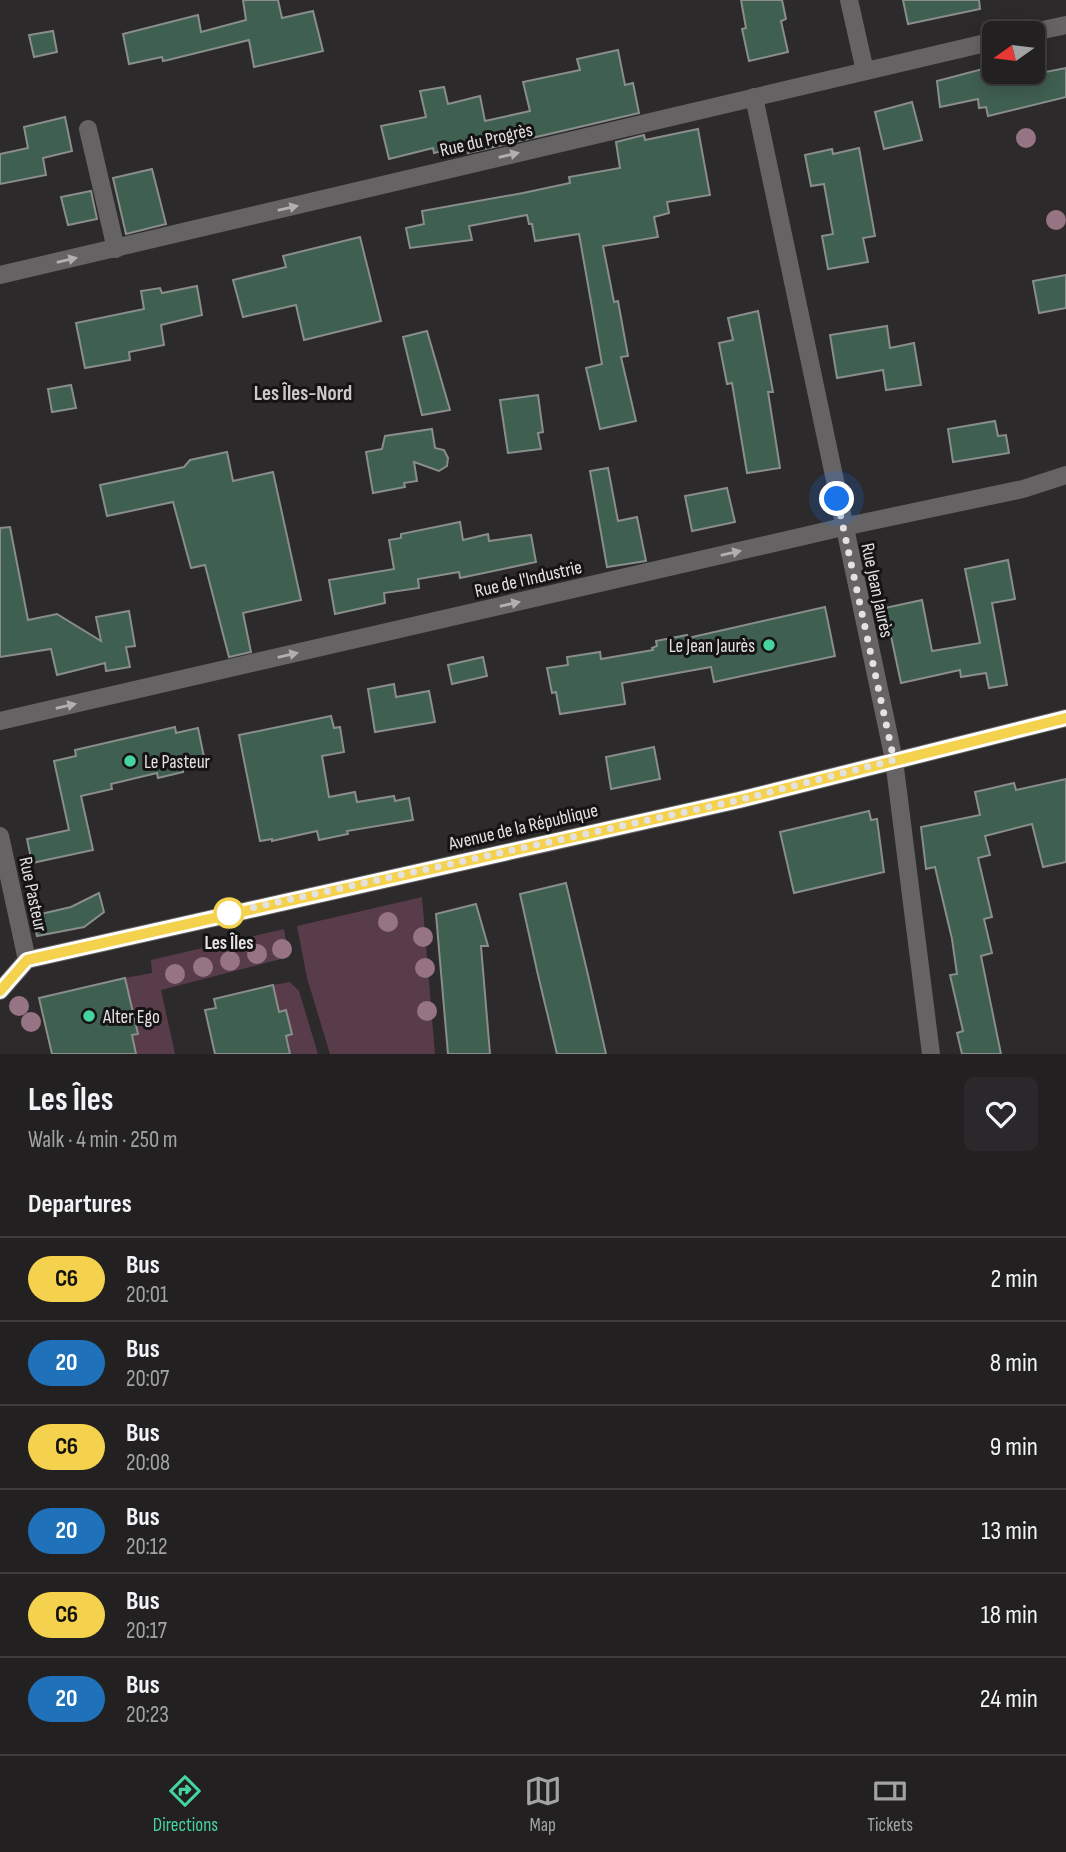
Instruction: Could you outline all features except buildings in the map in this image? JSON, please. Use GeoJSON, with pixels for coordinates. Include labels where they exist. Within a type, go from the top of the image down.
{"type":"FeatureCollection","features":[{"type":"Feature","properties":{"kind":"street"},"geometry":{"type":"LineString","coordinates":[[849,0],[865,71]]}},
{"type":"Feature","properties":{"kind":"street"},"geometry":{"type":"LineString","coordinates":[[1045,30],[1066,25]]}},
{"type":"Feature","properties":{"kind":"street","name":"Rue du Progrès"},"geometry":{"type":"LineString","coordinates":[[0,275],[982,44]]}},
{"type":"Feature","properties":{"kind":"street","name":"Rue Jean Jaurès"},"geometry":{"type":"LineString","coordinates":[[754,97],[894,760],[932,1054]]}},
{"type":"Feature","properties":{"kind":"street"},"geometry":{"type":"LineString","coordinates":[[88,130],[116,249]]}},
{"type":"Feature","properties":{"kind":"street","name":"Rue de l'Industrie"},"geometry":{"type":"LineString","coordinates":[[0,722],[844,527],[1023,489],[1066,475]]}},
{"type":"Feature","properties":{"kind":"street","name":"Avenue de la République"},"geometry":{"type":"LineString","coordinates":[[27,960],[739,800],[1066,718]]}},
{"type":"Feature","properties":{"kind":"street","name":"Rue Pasteur"},"geometry":{"type":"LineString","coordinates":[[0,836],[27,960]]}},
{"type":"Feature","properties":{"kind":"street"},"geometry":{"type":"LineString","coordinates":[[0,991],[27,960]]}},
{"type":"Feature","properties":{"kind":"shaded area"},"geometry":{"type":"Polygon","coordinates":[[[422,897],[435,1054],[330,1054],[307,978],[297,926],[422,897]]]}},
{"type":"Feature","properties":{"kind":"shaded area"},"geometry":{"type":"Polygon","coordinates":[[[284,929],[289,957],[161,990],[175,1054],[136,1054],[132,1035],[138,1033],[125,978],[152,973],[151,960],[284,929]]]}},
{"type":"Feature","properties":{"kind":"shaded area"},"geometry":{"type":"Polygon","coordinates":[[[290,982],[299,991],[318,1054],[290,1054],[286,1036],[292,1034],[286,1011],[279,1012],[273,985],[290,982]]]}},
{"type":"Feature","properties":{"kind":"bus line","name":"C6"},"geometry":{"type":"LineString","coordinates":[[0,991],[27,960],[739,800],[1066,718]]}},
{"type":"Feature","properties":{"kind":"place","name":"Le Jean Jaurès"},"geometry":{"type":"Point","coordinates":[769,645]}},
{"type":"Feature","properties":{"kind":"place","name":"Le Pasteur"},"geometry":{"type":"Point","coordinates":[130,761]}},
{"type":"Feature","properties":{"kind":"place","name":"Les Îles"},"geometry":{"type":"Point","coordinates":[229,913]}},
{"type":"Feature","properties":{"kind":"place","name":"Alter Ego"},"geometry":{"type":"Point","coordinates":[89,1016]}},
{"type":"Feature","properties":{"kind":"district","name":"Les Îles-Nord"},"geometry":{"type":"Point","coordinates":[303,393]}},
{"type":"Feature","properties":{"kind":"route"},"geometry":{"type":"LineString","coordinates":[[229,913],[739,800],[894,760],[837,499]]}}]}
